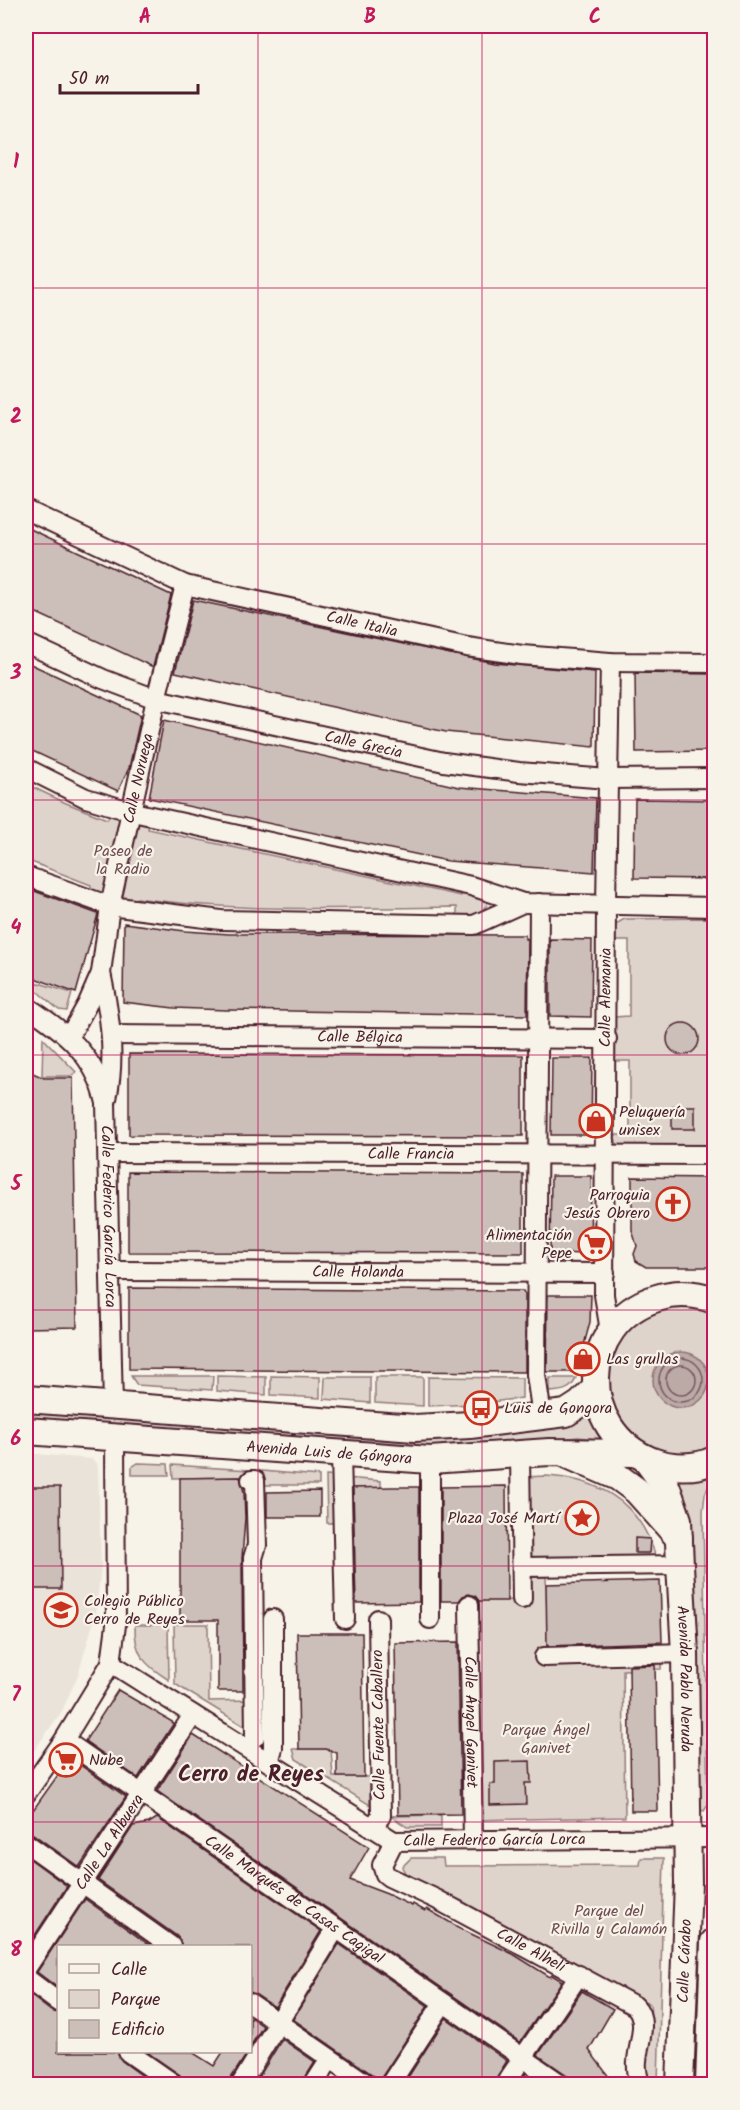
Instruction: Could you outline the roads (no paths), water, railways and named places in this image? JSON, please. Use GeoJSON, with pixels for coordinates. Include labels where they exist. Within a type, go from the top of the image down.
{"type":"FeatureCollection","features":[{"type":"Feature","properties":{"kind":"main road"},"geometry":{"type":"LineString","coordinates":[[610,1331],[624,1315],[642,1303],[670,1294],[700,1295],[714,1300]]}},
{"type":"Feature","properties":{"kind":"main road","name":"Avenida Pablo Neruda"},"geometry":{"type":"LineString","coordinates":[[610,1331],[597,1359],[596,1388],[607,1424],[640,1455],[667,1488],[678,1529],[685,1653],[687,1838]]}},
{"type":"Feature","properties":{"kind":"main road","name":"Avenida Luis de Góngora"},"geometry":{"type":"LineString","coordinates":[[26,1399],[414,1428],[470,1425],[566,1413],[580,1404],[596,1388]]}},
{"type":"Feature","properties":{"kind":"main road","name":"Avenida Luis de Góngora"},"geometry":{"type":"LineString","coordinates":[[26,1431],[430,1460],[559,1452],[640,1455],[659,1464],[678,1466],[697,1466],[714,1460]]}},
{"type":"Feature","properties":{"kind":"main road"},"geometry":{"type":"LineString","coordinates":[[559,1452],[618,1477],[637,1491],[678,1529]]}},
{"type":"Feature","properties":{"kind":"main road","name":"Calle Cárabo"},"geometry":{"type":"LineString","coordinates":[[680,2085],[688,1883],[687,1838]]}},
{"type":"Feature","properties":{"kind":"main road","name":"Calle Cárabo"},"geometry":{"type":"LineString","coordinates":[[710,2085],[714,1942]]}},
{"type":"Feature","properties":{"kind":"street","name":"Calle Italia"},"geometry":{"type":"LineString","coordinates":[[26,510],[185,585],[466,646],[522,655],[610,663],[714,663]]}},
{"type":"Feature","properties":{"kind":"street","name":"Calle Noruega"},"geometry":{"type":"LineString","coordinates":[[69,1038],[101,973],[110,906],[133,812],[156,699],[185,585]]}},
{"type":"Feature","properties":{"kind":"street","name":"Calle Grecia"},"geometry":{"type":"LineString","coordinates":[[26,643],[103,679],[156,699],[444,762],[519,772],[608,779],[714,778]]}},
{"type":"Feature","properties":{"kind":"street","name":"Calle Alemania"},"geometry":{"type":"LineString","coordinates":[[610,663],[604,1274],[604,1299],[610,1331]]}},
{"type":"Feature","properties":{"kind":"street"},"geometry":{"type":"LineString","coordinates":[[26,768],[86,798],[133,812],[488,891],[531,903],[714,907]]}},
{"type":"Feature","properties":{"kind":"street"},"geometry":{"type":"LineString","coordinates":[[26,876],[110,906],[221,920],[474,924],[531,903]]}},
{"type":"Feature","properties":{"kind":"street"},"geometry":{"type":"LineString","coordinates":[[488,891],[494,899],[494,907],[489,918]]}},
{"type":"Feature","properties":{"kind":"street"},"geometry":{"type":"LineString","coordinates":[[531,903],[538,1038],[536,1375],[542,1416]]}},
{"type":"Feature","properties":{"kind":"street"},"geometry":{"type":"LineString","coordinates":[[101,973],[112,1035],[111,1080],[106,1103]]}},
{"type":"Feature","properties":{"kind":"street","name":"Calle Federico García Lorca"},"geometry":{"type":"LineString","coordinates":[[26,1006],[69,1038],[83,1052],[97,1073],[106,1103],[113,1407]]}},
{"type":"Feature","properties":{"kind":"street","name":"Calle Bélgica"},"geometry":{"type":"LineString","coordinates":[[112,1035],[607,1039]]}},
{"type":"Feature","properties":{"kind":"street","name":"Calle Francia"},"geometry":{"type":"LineString","coordinates":[[108,1153],[714,1155]]}},
{"type":"Feature","properties":{"kind":"street","name":"Calle Holanda"},"geometry":{"type":"LineString","coordinates":[[110,1271],[604,1274]]}},
{"type":"Feature","properties":{"kind":"street"},"geometry":{"type":"LineString","coordinates":[[26,1794],[64,1740],[111,1663],[116,1603],[114,1438]]}},
{"type":"Feature","properties":{"kind":"street"},"geometry":{"type":"LineString","coordinates":[[341,1454],[345,1619]]}},
{"type":"Feature","properties":{"kind":"street"},"geometry":{"type":"LineString","coordinates":[[520,1455],[522,1599]]}},
{"type":"Feature","properties":{"kind":"street"},"geometry":{"type":"LineString","coordinates":[[430,1460],[430,1619]]}},
{"type":"Feature","properties":{"kind":"street"},"geometry":{"type":"LineString","coordinates":[[251,1473],[255,1480],[257,1545],[253,1558],[255,1737]]}},
{"type":"Feature","properties":{"kind":"street"},"geometry":{"type":"LineString","coordinates":[[522,1567],[680,1565]]}},
{"type":"Feature","properties":{"kind":"street","name":"Calle Ángel Ganivet"},"geometry":{"type":"LineString","coordinates":[[469,1605],[473,1840]]}},
{"type":"Feature","properties":{"kind":"street"},"geometry":{"type":"LineString","coordinates":[[269,1762],[273,1748],[273,1619]]}},
{"type":"Feature","properties":{"kind":"street","name":"Calle Fuente Caballero"},"geometry":{"type":"LineString","coordinates":[[372,1827],[381,1815],[378,1619]]}},
{"type":"Feature","properties":{"kind":"street"},"geometry":{"type":"LineString","coordinates":[[544,1657],[685,1653]]}},
{"type":"Feature","properties":{"kind":"street","name":"Calle Federico García Lorca"},"geometry":{"type":"LineString","coordinates":[[111,1663],[393,1841],[714,1838]]}},
{"type":"Feature","properties":{"kind":"street","name":"Calle La Albuera"},"geometry":{"type":"LineString","coordinates":[[26,1969],[193,1715]]}},
{"type":"Feature","properties":{"kind":"street","name":"Calle Marqués de Casas Cagigal"},"geometry":{"type":"LineString","coordinates":[[64,1740],[561,2085]]}},
{"type":"Feature","properties":{"kind":"street","name":"Calle Alhelí"},"geometry":{"type":"LineString","coordinates":[[393,1841],[382,1865],[385,1874],[389,1877],[436,1899],[640,2010],[642,2019],[637,2070],[640,2085]]}},
{"type":"Feature","properties":{"kind":"street"},"geometry":{"type":"LineString","coordinates":[[26,1843],[168,1945]]}},
{"type":"Feature","properties":{"kind":"street"},"geometry":{"type":"LineString","coordinates":[[241,2085],[336,1928]]}},
{"type":"Feature","properties":{"kind":"street"},"geometry":{"type":"LineString","coordinates":[[505,2085],[579,1975]]}},
{"type":"Feature","properties":{"kind":"street"},"geometry":{"type":"LineString","coordinates":[[26,1978],[57,2001]]}},
{"type":"Feature","properties":{"kind":"street"},"geometry":{"type":"LineString","coordinates":[[252,2003],[367,2085]]}},
{"type":"Feature","properties":{"kind":"street"},"geometry":{"type":"LineString","coordinates":[[390,2085],[443,2003]]}},
{"type":"Feature","properties":{"kind":"street"},"geometry":{"type":"LineString","coordinates":[[129,2053],[174,2085]]}},
{"type":"Feature","properties":{"kind":"street"},"geometry":{"type":"LineString","coordinates":[[314,2085],[330,2059]]}},
{"type":"Feature","properties":{"kind":"water"},"geometry":{"type":"Polygon","coordinates":[[[675,1352],[687,1352],[697,1356],[705,1364],[709,1380],[705,1396],[697,1404],[687,1408],[675,1408],[665,1404],[657,1396],[653,1386],[653,1374],[657,1364],[665,1356],[675,1352]]]}},
{"type":"Feature","properties":{"kind":"place","name":"Peluquería unisex"},"geometry":{"type":"Point","coordinates":[596,1121]}},
{"type":"Feature","properties":{"kind":"place","name":"Parroquia Jesús Obrero"},"geometry":{"type":"Point","coordinates":[673,1204]}},
{"type":"Feature","properties":{"kind":"place","name":"Alimentación Pepe"},"geometry":{"type":"Point","coordinates":[595,1244]}},
{"type":"Feature","properties":{"kind":"place","name":"Las grullas"},"geometry":{"type":"Point","coordinates":[583,1359]}},
{"type":"Feature","properties":{"kind":"place","name":"Luis de Gongora"},"geometry":{"type":"Point","coordinates":[481,1408]}},
{"type":"Feature","properties":{"kind":"place","name":"Plaza José Martí"},"geometry":{"type":"Point","coordinates":[582,1518]}},
{"type":"Feature","properties":{"kind":"place","name":"Colegio Público Cerro de Reyes"},"geometry":{"type":"Point","coordinates":[61,1610]}},
{"type":"Feature","properties":{"kind":"place","name":"Nube"},"geometry":{"type":"Point","coordinates":[66,1760]}},
{"type":"Feature","properties":{"kind":"district","name":"Cerro de Reyes"},"geometry":{"type":"Point","coordinates":[251,1775]}},
{"type":"Feature","properties":{"kind":"park label","name":"Paseo de la Radio"},"geometry":{"type":"Point","coordinates":[123,860]}},
{"type":"Feature","properties":{"kind":"park label","name":"Parque Ángel Ganivet"},"geometry":{"type":"Point","coordinates":[546,1739]}},
{"type":"Feature","properties":{"kind":"park label","name":"Parque del Rivilla y Calamón"},"geometry":{"type":"Point","coordinates":[609,1920]}}]}
